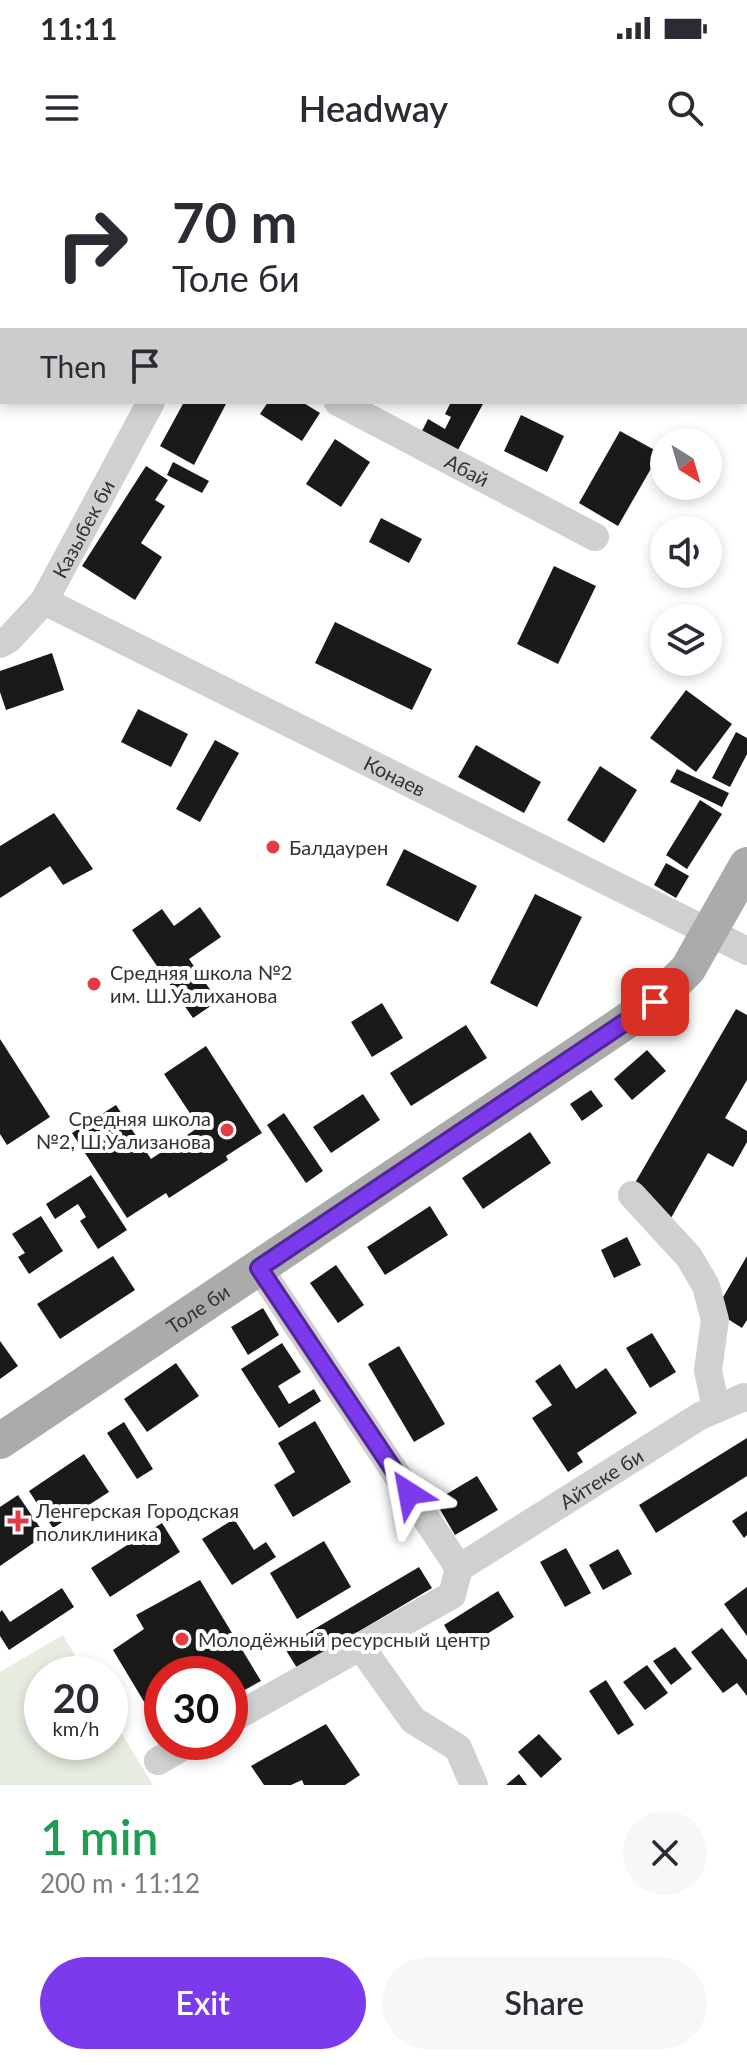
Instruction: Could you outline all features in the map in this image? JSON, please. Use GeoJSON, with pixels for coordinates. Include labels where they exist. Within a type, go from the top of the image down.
{"type":"FeatureCollection","features":[{"type":"Feature","properties":{"kind":"main road","name":"Толе би"},"geometry":{"type":"LineString","coordinates":[[1,1438],[655,1002],[688,969],[747,865]]}},
{"type":"Feature","properties":{"kind":"street","name":"Казыбек би"},"geometry":{"type":"LineString","coordinates":[[0,644],[9,639],[44,601],[150,404]]}},
{"type":"Feature","properties":{"kind":"street","name":"Абай"},"geometry":{"type":"LineString","coordinates":[[342,404],[595,537]]}},
{"type":"Feature","properties":{"kind":"street","name":"Конаев"},"geometry":{"type":"LineString","coordinates":[[44,601],[747,951]]}},
{"type":"Feature","properties":{"kind":"street"},"geometry":{"type":"LineString","coordinates":[[632,1195],[689,1257],[706,1286],[715,1320],[708,1370],[716,1409]]}},
{"type":"Feature","properties":{"kind":"street"},"geometry":{"type":"LineString","coordinates":[[248,1710],[452,1595],[459,1568],[259,1268]]}},
{"type":"Feature","properties":{"kind":"street","name":"Айтеке би"},"geometry":{"type":"LineString","coordinates":[[459,1568],[700,1416],[747,1398]]}},
{"type":"Feature","properties":{"kind":"street"},"geometry":{"type":"LineString","coordinates":[[360,1646],[413,1720],[458,1748],[474,1785]]}},
{"type":"Feature","properties":{"kind":"shaded area"},"geometry":{"type":"Polygon","coordinates":[[[63,1635],[75,1656],[27,1656],[63,1635]]]}},
{"type":"Feature","properties":{"kind":"shaded area"},"geometry":{"type":"Polygon","coordinates":[[[24,1658],[24,1760],[128,1760],[128,1744],[153,1785],[0,1785],[0,1672],[24,1658]]]}},
{"type":"Feature","properties":{"kind":"building"},"geometry":{"type":"Polygon","coordinates":[[[183,404],[226,404],[194,465],[160,446],[183,404]]]}},
{"type":"Feature","properties":{"kind":"building"},"geometry":{"type":"Polygon","coordinates":[[[267,404],[305,404],[320,413],[302,441],[260,414],[267,404]]]}},
{"type":"Feature","properties":{"kind":"building"},"geometry":{"type":"Polygon","coordinates":[[[450,404],[483,404],[458,450],[422,431],[428,419],[445,429],[451,417],[445,414],[450,404]]]}},
{"type":"Feature","properties":{"kind":"building"},"geometry":{"type":"Polygon","coordinates":[[[521,415],[564,436],[547,472],[504,451],[521,415]]]}},
{"type":"Feature","properties":{"kind":"building"},"geometry":{"type":"Polygon","coordinates":[[[620,431],[650,448],[650,470],[618,526],[579,503],[620,431]]]}},
{"type":"Feature","properties":{"kind":"building"},"geometry":{"type":"Polygon","coordinates":[[[335,439],[370,462],[341,507],[306,484],[335,439]]]}},
{"type":"Feature","properties":{"kind":"building"},"geometry":{"type":"Polygon","coordinates":[[[173,462],[209,481],[202,493],[167,475],[173,462]]]}},
{"type":"Feature","properties":{"kind":"building"},"geometry":{"type":"Polygon","coordinates":[[[146,466],[168,480],[155,500],[165,506],[141,543],[162,557],[135,600],[82,566],[146,466]]]}},
{"type":"Feature","properties":{"kind":"building"},"geometry":{"type":"Polygon","coordinates":[[[381,518],[422,539],[409,563],[369,542],[381,518]]]}},
{"type":"Feature","properties":{"kind":"building"},"geometry":{"type":"Polygon","coordinates":[[[554,566],[596,586],[558,664],[517,644],[554,566]]]}},
{"type":"Feature","properties":{"kind":"building"},"geometry":{"type":"Polygon","coordinates":[[[335,622],[432,669],[412,710],[315,663],[335,622]]]}},
{"type":"Feature","properties":{"kind":"building"},"geometry":{"type":"Polygon","coordinates":[[[52,653],[64,690],[6,710],[0,692],[0,671],[52,653]]]}},
{"type":"Feature","properties":{"kind":"building"},"geometry":{"type":"Polygon","coordinates":[[[686,690],[732,724],[696,772],[650,738],[686,690]]]}},
{"type":"Feature","properties":{"kind":"building"},"geometry":{"type":"Polygon","coordinates":[[[138,709],[188,734],[171,767],[121,742],[138,709]]]}},
{"type":"Feature","properties":{"kind":"building"},"geometry":{"type":"Polygon","coordinates":[[[736,732],[747,738],[747,754],[730,787],[712,778],[736,732]]]}},
{"type":"Feature","properties":{"kind":"building"},"geometry":{"type":"Polygon","coordinates":[[[215,740],[239,753],[200,822],[176,809],[215,740]]]}},
{"type":"Feature","properties":{"kind":"building"},"geometry":{"type":"Polygon","coordinates":[[[476,745],[541,782],[524,813],[458,777],[476,745]]]}},
{"type":"Feature","properties":{"kind":"building"},"geometry":{"type":"Polygon","coordinates":[[[600,766],[637,790],[604,843],[567,820],[600,766]]]}},
{"type":"Feature","properties":{"kind":"building"},"geometry":{"type":"Polygon","coordinates":[[[677,769],[729,793],[722,807],[670,782],[677,769]]]}},
{"type":"Feature","properties":{"kind":"building"},"geometry":{"type":"Polygon","coordinates":[[[700,800],[722,814],[687,869],[666,855],[700,800]]]}},
{"type":"Feature","properties":{"kind":"building"},"geometry":{"type":"Polygon","coordinates":[[[54,813],[93,869],[63,885],[50,866],[0,898],[0,846],[54,813]]]}},
{"type":"Feature","properties":{"kind":"building"},"geometry":{"type":"Polygon","coordinates":[[[404,849],[477,886],[458,922],[386,885],[404,849]]]}},
{"type":"Feature","properties":{"kind":"building"},"geometry":{"type":"Polygon","coordinates":[[[666,863],[689,876],[676,898],[654,885],[666,863]]]}},
{"type":"Feature","properties":{"kind":"building"},"geometry":{"type":"Polygon","coordinates":[[[535,894],[582,917],[537,1007],[490,983],[535,894]]]}},
{"type":"Feature","properties":{"kind":"building"},"geometry":{"type":"Polygon","coordinates":[[[200,907],[221,937],[189,959],[218,1001],[193,1018],[132,930],[162,909],[174,926],[200,907]]]}},
{"type":"Feature","properties":{"kind":"building"},"geometry":{"type":"Polygon","coordinates":[[[382,1003],[403,1038],[372,1057],[351,1022],[382,1003]]]}},
{"type":"Feature","properties":{"kind":"building"},"geometry":{"type":"Polygon","coordinates":[[[736,1009],[747,1015],[747,1080],[725,1118],[747,1131],[747,1142],[733,1167],[708,1153],[667,1225],[625,1200],[736,1009]]]}},
{"type":"Feature","properties":{"kind":"building"},"geometry":{"type":"Polygon","coordinates":[[[466,1025],[487,1058],[411,1106],[390,1073],[466,1025]]]}},
{"type":"Feature","properties":{"kind":"building"},"geometry":{"type":"Polygon","coordinates":[[[0,1039],[50,1117],[7,1145],[0,1134],[0,1039]]]}},
{"type":"Feature","properties":{"kind":"building","name":"Средняя школа №2, Ш.Уализанова"},"geometry":{"type":"Polygon","coordinates":[[[206,1046],[262,1133],[226,1156],[228,1160],[169,1198],[166,1193],[127,1218],[72,1133],[116,1105],[151,1159],[199,1127],[164,1074],[206,1046]]]}},
{"type":"Feature","properties":{"kind":"building"},"geometry":{"type":"Polygon","coordinates":[[[647,1050],[666,1071],[632,1100],[614,1079],[647,1050]]]}},
{"type":"Feature","properties":{"kind":"building"},"geometry":{"type":"Polygon","coordinates":[[[591,1090],[603,1106],[582,1121],[570,1104],[591,1090]]]}},
{"type":"Feature","properties":{"kind":"building"},"geometry":{"type":"Polygon","coordinates":[[[363,1094],[380,1120],[331,1153],[313,1127],[363,1094]]]}},
{"type":"Feature","properties":{"kind":"building"},"geometry":{"type":"Polygon","coordinates":[[[284,1113],[323,1171],[306,1183],[267,1125],[284,1113]]]}},
{"type":"Feature","properties":{"kind":"building"},"geometry":{"type":"Polygon","coordinates":[[[530,1132],[551,1163],[483,1209],[462,1178],[530,1132]]]}},
{"type":"Feature","properties":{"kind":"building"},"geometry":{"type":"Polygon","coordinates":[[[91,1175],[127,1230],[98,1249],[80,1221],[86,1217],[78,1204],[55,1219],[46,1204],[91,1175]]]}},
{"type":"Feature","properties":{"kind":"building"},"geometry":{"type":"Polygon","coordinates":[[[430,1206],[448,1235],[385,1275],[367,1247],[430,1206]]]}},
{"type":"Feature","properties":{"kind":"building"},"geometry":{"type":"Polygon","coordinates":[[[41,1216],[63,1251],[29,1274],[18,1257],[25,1253],[12,1234],[41,1216]]]}},
{"type":"Feature","properties":{"kind":"building"},"geometry":{"type":"Polygon","coordinates":[[[627,1237],[641,1265],[614,1278],[601,1250],[627,1237]]]}},
{"type":"Feature","properties":{"kind":"building"},"geometry":{"type":"Polygon","coordinates":[[[113,1256],[135,1290],[60,1339],[37,1304],[113,1256]]]}},
{"type":"Feature","properties":{"kind":"building"},"geometry":{"type":"Polygon","coordinates":[[[747,1256],[747,1320],[742,1328],[715,1311],[747,1256]]]}},
{"type":"Feature","properties":{"kind":"building"},"geometry":{"type":"Polygon","coordinates":[[[336,1265],[364,1305],[338,1323],[310,1283],[336,1265]]]}},
{"type":"Feature","properties":{"kind":"building"},"geometry":{"type":"Polygon","coordinates":[[[263,1308],[279,1335],[248,1355],[231,1327],[263,1308]]]}},
{"type":"Feature","properties":{"kind":"building"},"geometry":{"type":"Polygon","coordinates":[[[652,1333],[676,1372],[650,1388],[626,1348],[652,1333]]]}},
{"type":"Feature","properties":{"kind":"building"},"geometry":{"type":"Polygon","coordinates":[[[0,1341],[18,1366],[0,1379],[0,1341]]]}},
{"type":"Feature","properties":{"kind":"building"},"geometry":{"type":"Polygon","coordinates":[[[282,1343],[301,1372],[278,1386],[289,1404],[314,1389],[321,1401],[279,1428],[241,1369],[282,1343]]]}},
{"type":"Feature","properties":{"kind":"building"},"geometry":{"type":"Polygon","coordinates":[[[399,1346],[445,1424],[414,1442],[368,1364],[399,1346]]]}},
{"type":"Feature","properties":{"kind":"building"},"geometry":{"type":"Polygon","coordinates":[[[176,1363],[199,1396],[147,1432],[124,1399],[176,1363]]]}},
{"type":"Feature","properties":{"kind":"building"},"geometry":{"type":"Polygon","coordinates":[[[560,1364],[576,1389],[606,1368],[637,1413],[577,1453],[583,1462],[568,1472],[532,1418],[552,1405],[535,1381],[560,1364]]]}},
{"type":"Feature","properties":{"kind":"building"},"geometry":{"type":"Polygon","coordinates":[[[315,1421],[351,1482],[293,1517],[274,1485],[295,1472],[278,1443],[315,1421]]]}},
{"type":"Feature","properties":{"kind":"building"},"geometry":{"type":"Polygon","coordinates":[[[124,1422],[153,1469],[137,1479],[107,1433],[124,1422]]]}},
{"type":"Feature","properties":{"kind":"building"},"geometry":{"type":"Polygon","coordinates":[[[747,1438],[747,1476],[656,1533],[639,1505],[747,1438]]]}},
{"type":"Feature","properties":{"kind":"building"},"geometry":{"type":"Polygon","coordinates":[[[84,1454],[109,1492],[53,1528],[29,1491],[84,1454]]]}},
{"type":"Feature","properties":{"kind":"building"},"geometry":{"type":"Polygon","coordinates":[[[477,1476],[498,1510],[455,1535],[435,1501],[477,1476]]]}},
{"type":"Feature","properties":{"kind":"building","name":"Ленгерская Городская поликлиника"},"geometry":{"type":"Polygon","coordinates":[[[18,1495],[45,1535],[0,1566],[0,1507],[18,1495]]]}},
{"type":"Feature","properties":{"kind":"building"},"geometry":{"type":"Polygon","coordinates":[[[747,1511],[747,1535],[744,1538],[732,1521],[747,1511]]]}},
{"type":"Feature","properties":{"kind":"building"},"geometry":{"type":"Polygon","coordinates":[[[234,1519],[254,1550],[266,1542],[276,1557],[232,1585],[202,1539],[234,1519]]]}},
{"type":"Feature","properties":{"kind":"building"},"geometry":{"type":"Polygon","coordinates":[[[162,1523],[180,1552],[110,1597],[91,1568],[162,1523]]]}},
{"type":"Feature","properties":{"kind":"building"},"geometry":{"type":"Polygon","coordinates":[[[324,1541],[351,1587],[297,1619],[270,1573],[324,1541]]]}},
{"type":"Feature","properties":{"kind":"building"},"geometry":{"type":"Polygon","coordinates":[[[566,1548],[591,1593],[565,1607],[540,1562],[566,1548]]]}},
{"type":"Feature","properties":{"kind":"building"},"geometry":{"type":"Polygon","coordinates":[[[618,1549],[632,1574],[603,1590],[589,1565],[618,1549]]]}},
{"type":"Feature","properties":{"kind":"building"},"geometry":{"type":"Polygon","coordinates":[[[419,1567],[432,1588],[297,1668],[284,1647],[419,1567]]]}},
{"type":"Feature","properties":{"kind":"building","name":"Молодёжный ресурсный центр"},"geometry":{"type":"Polygon","coordinates":[[[200,1580],[246,1656],[144,1656],[144,1702],[128,1675],[128,1656],[117,1656],[113,1650],[144,1629],[136,1615],[200,1580]]]}},
{"type":"Feature","properties":{"kind":"building"},"geometry":{"type":"Polygon","coordinates":[[[747,1587],[747,1636],[724,1604],[747,1587]]]}},
{"type":"Feature","properties":{"kind":"building"},"geometry":{"type":"Polygon","coordinates":[[[62,1588],[74,1607],[9,1650],[0,1636],[0,1612],[2,1610],[10,1622],[62,1588]]]}},
{"type":"Feature","properties":{"kind":"building"},"geometry":{"type":"Polygon","coordinates":[[[498,1591],[514,1617],[460,1651],[444,1625],[498,1591]]]}},
{"type":"Feature","properties":{"kind":"building"},"geometry":{"type":"Polygon","coordinates":[[[722,1628],[747,1660],[747,1696],[737,1683],[723,1693],[691,1652],[722,1628]]]}},
{"type":"Feature","properties":{"kind":"building"},"geometry":{"type":"Polygon","coordinates":[[[675,1647],[692,1669],[671,1685],[653,1661],[675,1647]]]}},
{"type":"Feature","properties":{"kind":"building","name":"Молодёжный ресурсный центр"},"geometry":{"type":"Polygon","coordinates":[[[248,1659],[261,1681],[248,1688],[248,1659]]]}},
{"type":"Feature","properties":{"kind":"building"},"geometry":{"type":"Polygon","coordinates":[[[647,1665],[668,1693],[645,1710],[623,1682],[647,1665]]]}},
{"type":"Feature","properties":{"kind":"building"},"geometry":{"type":"Polygon","coordinates":[[[606,1680],[634,1725],[618,1735],[589,1691],[606,1680]]]}},
{"type":"Feature","properties":{"kind":"building"},"geometry":{"type":"Polygon","coordinates":[[[326,1724],[360,1775],[345,1785],[304,1785],[302,1780],[291,1785],[264,1785],[251,1766],[326,1724]]]}},
{"type":"Feature","properties":{"kind":"building"},"geometry":{"type":"Polygon","coordinates":[[[539,1734],[562,1759],[541,1778],[518,1752],[539,1734]]]}},
{"type":"Feature","properties":{"kind":"building"},"geometry":{"type":"Polygon","coordinates":[[[519,1774],[527,1785],[506,1785],[519,1774]]]}},
{"type":"Feature","properties":{"kind":"place","name":"Балдаурен"},"geometry":{"type":"Point","coordinates":[273,847]}},
{"type":"Feature","properties":{"kind":"place","name":"Средняя школа №2 им. Ш.Уалиханова"},"geometry":{"type":"Point","coordinates":[94,984]}},
{"type":"Feature","properties":{"kind":"place","name":"Средняя школа №2, Ш.Уализанова"},"geometry":{"type":"Point","coordinates":[227,1130]}},
{"type":"Feature","properties":{"kind":"place","name":"Ленгерская Городская поликлиника"},"geometry":{"type":"Point","coordinates":[18,1521]}},
{"type":"Feature","properties":{"kind":"place","name":"Молодёжный ресурсный центр"},"geometry":{"type":"Point","coordinates":[182,1639]}},
{"type":"Feature","properties":{"kind":"route"},"geometry":{"type":"LineString","coordinates":[[409,1493],[259,1268],[655,1002]]}}]}
